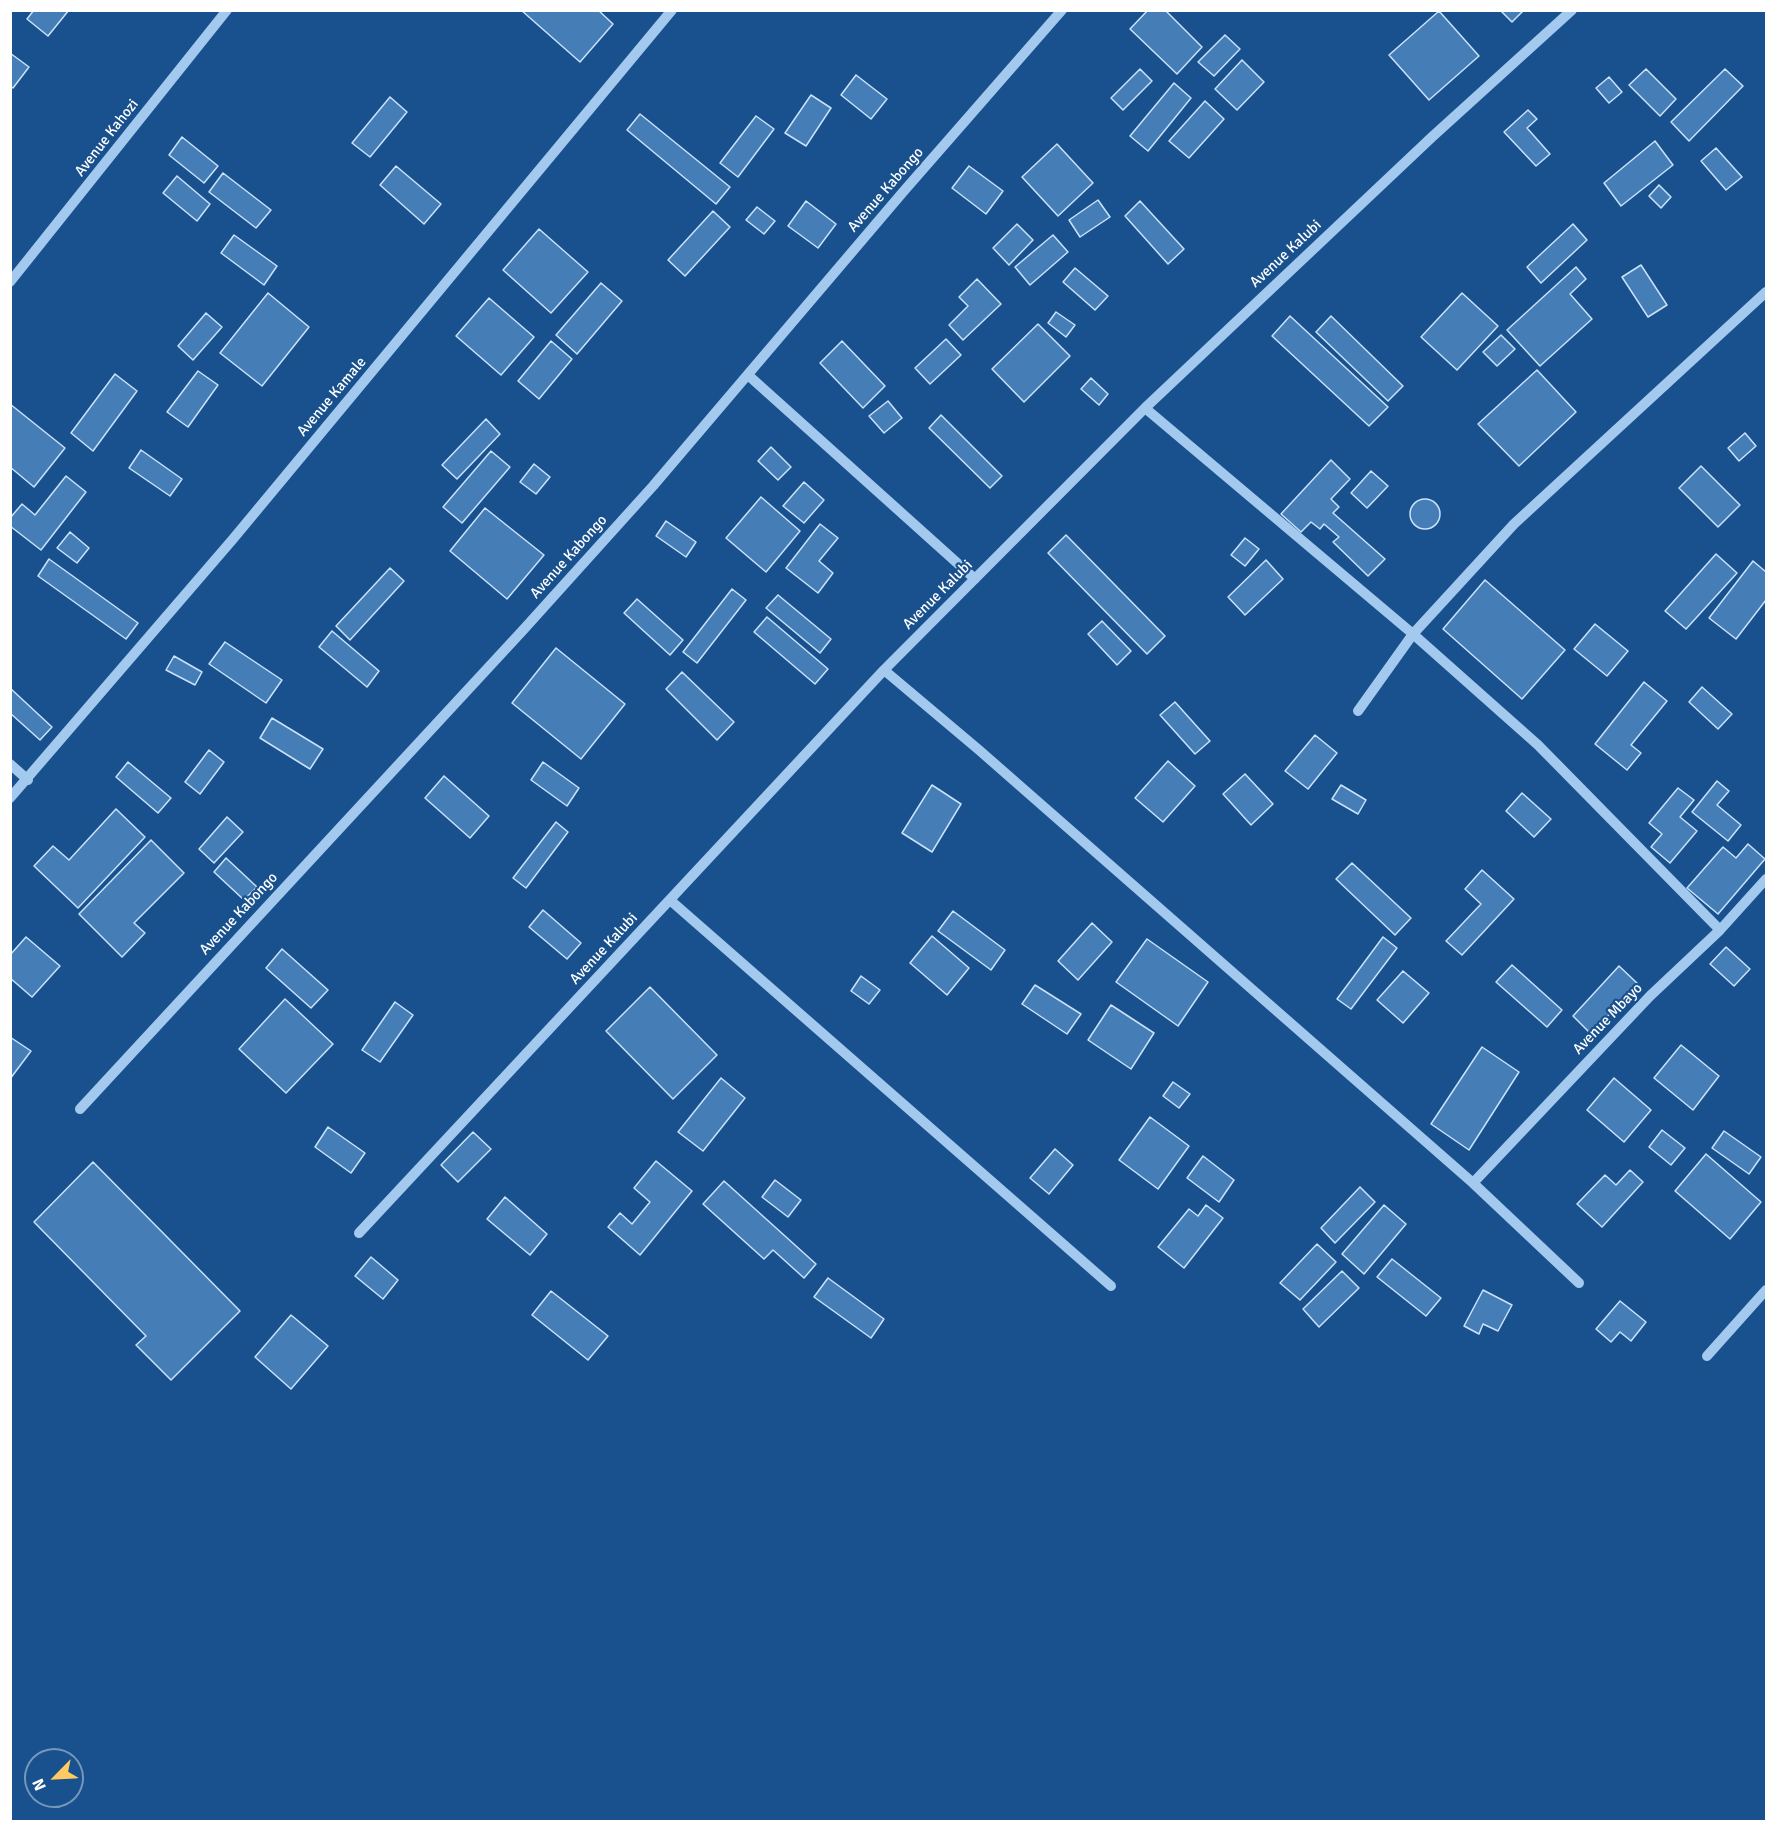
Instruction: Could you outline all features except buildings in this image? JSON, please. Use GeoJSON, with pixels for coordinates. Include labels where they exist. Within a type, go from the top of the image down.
{"type":"FeatureCollection","features":[{"type":"Feature","properties":{"kind":"street","name":"Avenue Kahozi"},"geometry":{"type":"LineString","coordinates":[[10,282],[226,10]]}},
{"type":"Feature","properties":{"kind":"street","name":"Avenue Kamale"},"geometry":{"type":"LineString","coordinates":[[10,798],[28,780],[233,539],[672,10]]}},
{"type":"Feature","properties":{"kind":"street","name":"Avenue Kabongo"},"geometry":{"type":"LineString","coordinates":[[80,1109],[524,629],[653,486],[903,192],[1062,10]]}},
{"type":"Feature","properties":{"kind":"street","name":"Avenue Kalubi"},"geometry":{"type":"LineString","coordinates":[[359,1233],[884,670],[1146,408],[1423,145],[1572,10]]}},
{"type":"Feature","properties":{"kind":"street"},"geometry":{"type":"LineString","coordinates":[[1358,711],[1413,633],[1514,524],[1767,291]]}},
{"type":"Feature","properties":{"kind":"street"},"geometry":{"type":"LineString","coordinates":[[748,375],[975,579]]}},
{"type":"Feature","properties":{"kind":"street"},"geometry":{"type":"LineString","coordinates":[[1146,408],[1413,633],[1538,745],[1720,930]]}},
{"type":"Feature","properties":{"kind":"street"},"geometry":{"type":"LineString","coordinates":[[884,670],[979,750],[1473,1183],[1579,1283]]}},
{"type":"Feature","properties":{"kind":"street"},"geometry":{"type":"LineString","coordinates":[[10,764],[28,780]]}},
{"type":"Feature","properties":{"kind":"street","name":"Avenue Mbayo"},"geometry":{"type":"LineString","coordinates":[[1473,1183],[1650,996],[1720,930],[1767,879]]}},
{"type":"Feature","properties":{"kind":"street"},"geometry":{"type":"LineString","coordinates":[[670,900],[1111,1286]]}},
{"type":"Feature","properties":{"kind":"street"},"geometry":{"type":"LineString","coordinates":[[1707,1356],[1767,1290]]}}]}
